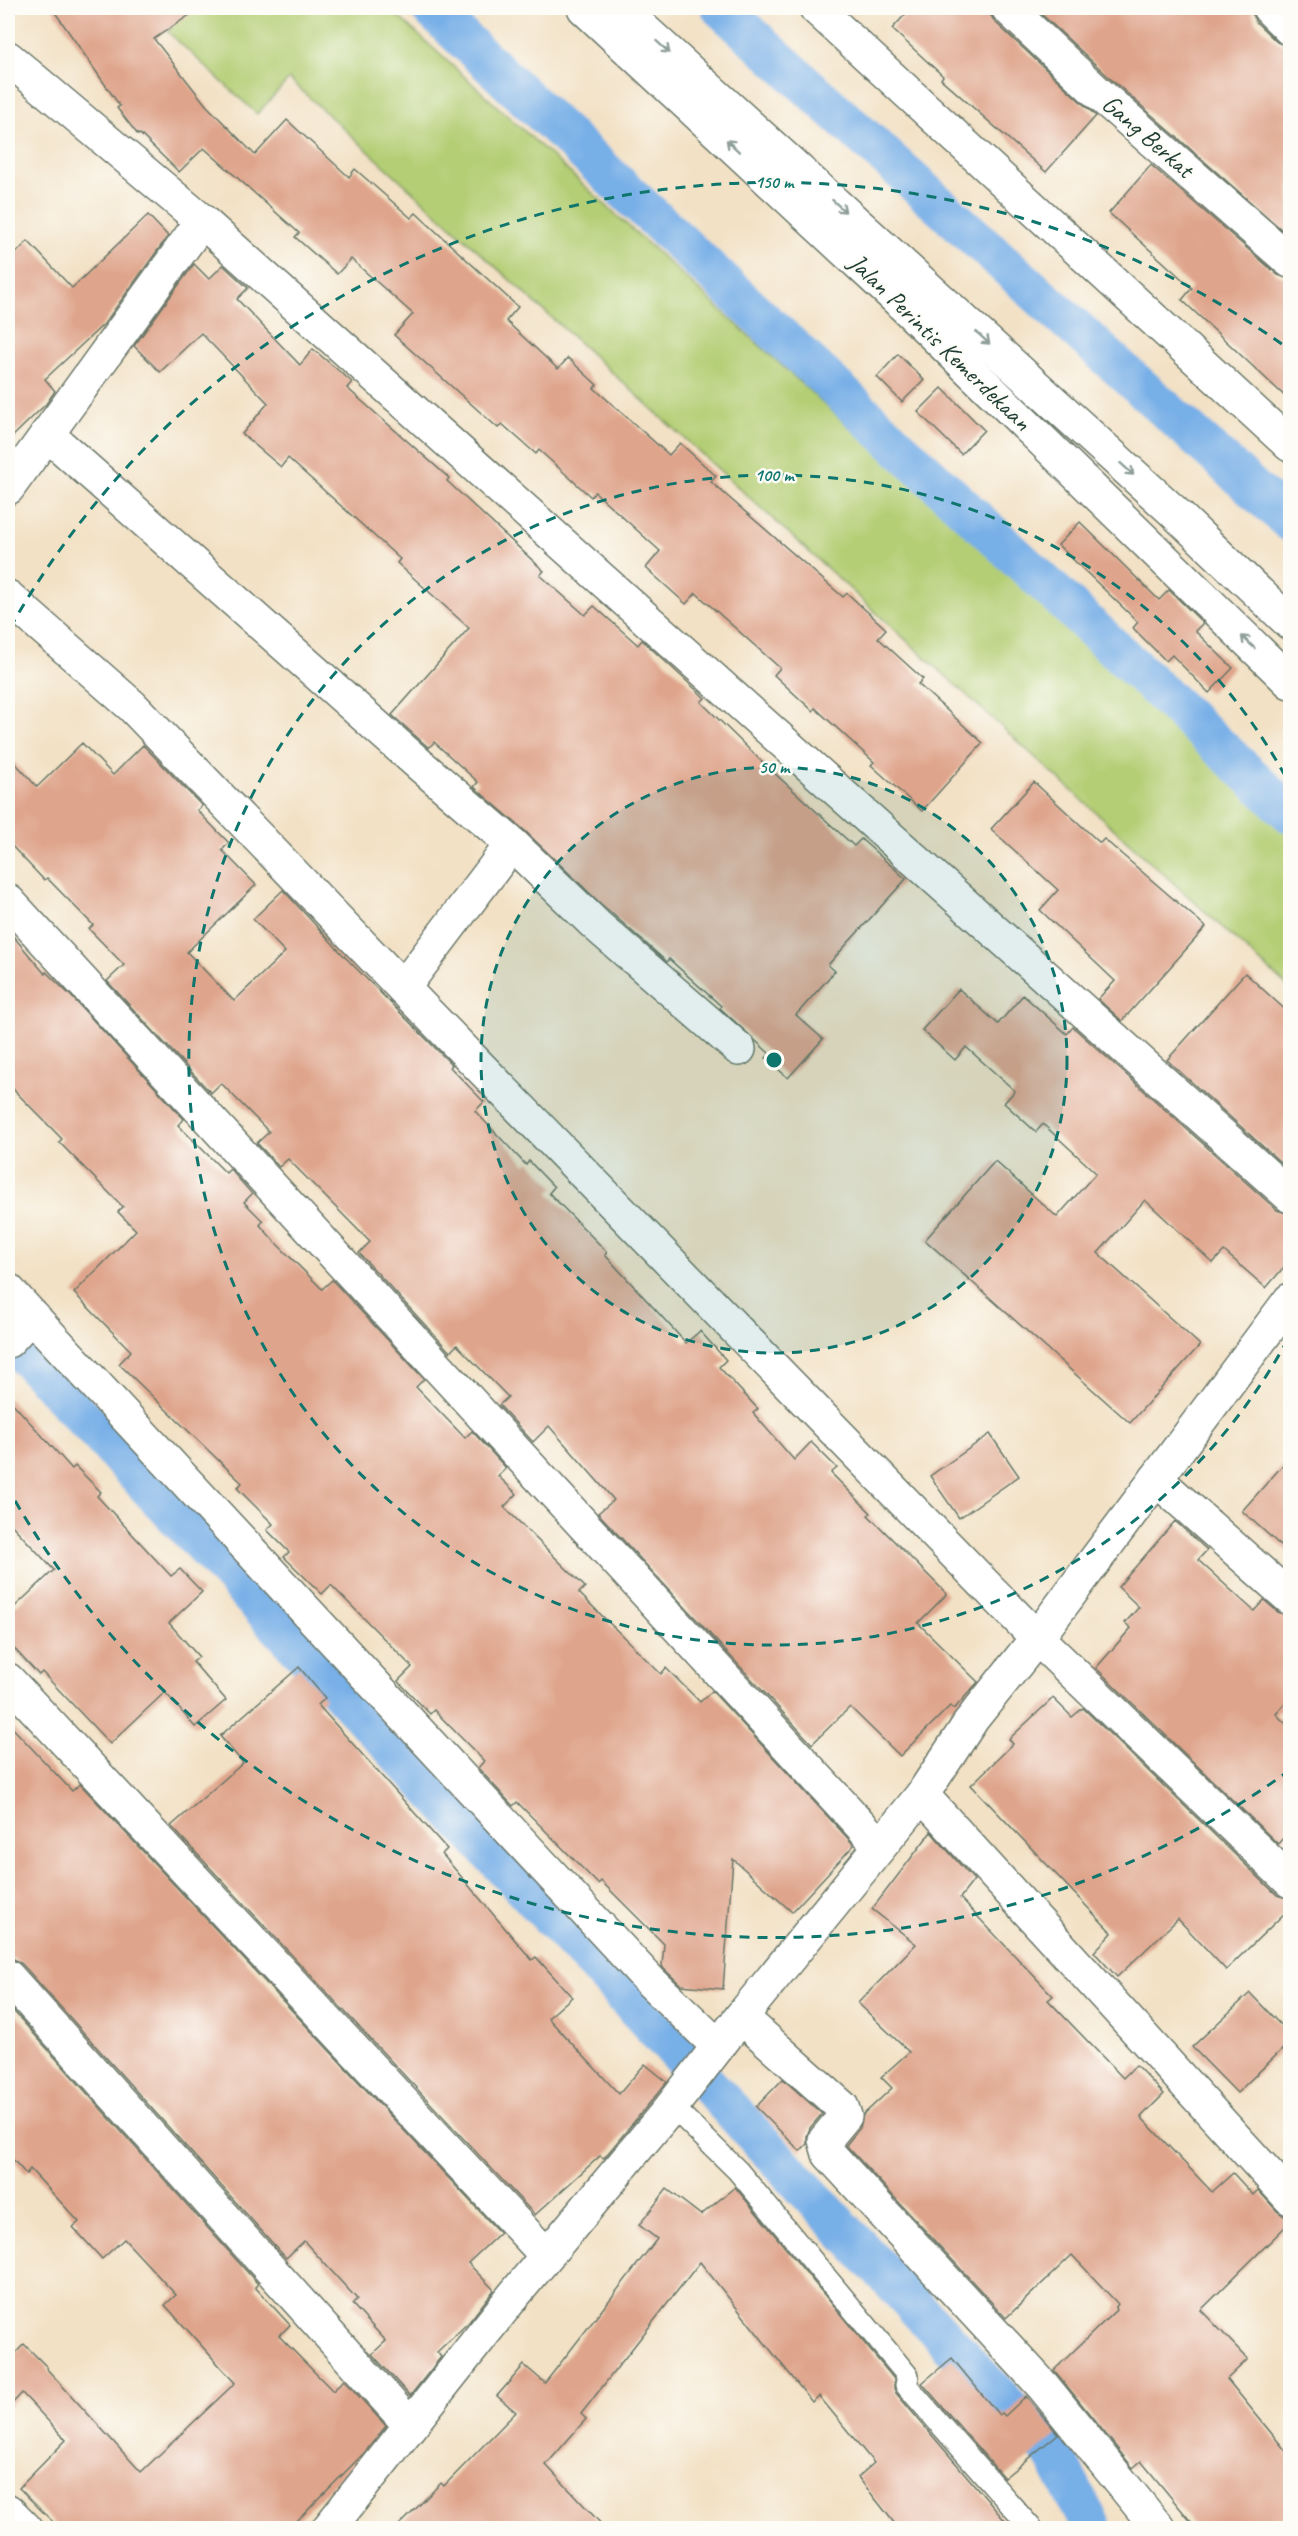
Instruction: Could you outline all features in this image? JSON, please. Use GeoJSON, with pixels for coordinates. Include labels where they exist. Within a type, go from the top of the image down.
{"type":"FeatureCollection","features":[{"type":"Feature","properties":{"kind":"main road","name":"Jalan Perintis Kemerdekaan"},"geometry":{"type":"LineString","coordinates":[[584,8],[898,300],[1290,682]]}},
{"type":"Feature","properties":{"kind":"main road","name":"Jalan Perintis Kemerdekaan"},"geometry":{"type":"LineString","coordinates":[[620,8],[1173,511],[1290,623]]}},
{"type":"Feature","properties":{"kind":"main road"},"geometry":{"type":"LineString","coordinates":[[816,8],[1290,446]]}},
{"type":"Feature","properties":{"kind":"main road","name":"Gang Berkat"},"geometry":{"type":"LineString","coordinates":[[1008,8],[1098,93],[1290,261]]}},
{"type":"Feature","properties":{"kind":"main road"},"geometry":{"type":"LineString","coordinates":[[1269,8],[1290,29]]}},
{"type":"Feature","properties":{"kind":"main road"},"geometry":{"type":"LineString","coordinates":[[8,58],[202,221],[1290,1196]]}},
{"type":"Feature","properties":{"kind":"main road"},"geometry":{"type":"LineString","coordinates":[[8,488],[202,221]]}},
{"type":"Feature","properties":{"kind":"main road"},"geometry":{"type":"LineString","coordinates":[[47,434],[512,844],[596,925],[739,1049]]}},
{"type":"Feature","properties":{"kind":"main road"},"geometry":{"type":"LineString","coordinates":[[8,597],[132,706],[403,988],[1037,1638],[1290,1881]]}},
{"type":"Feature","properties":{"kind":"main road"},"geometry":{"type":"LineString","coordinates":[[403,988],[512,844]]}},
{"type":"Feature","properties":{"kind":"main road"},"geometry":{"type":"LineString","coordinates":[[8,901],[880,1846]]}},
{"type":"Feature","properties":{"kind":"main road"},"geometry":{"type":"LineString","coordinates":[[8,1290],[643,1973],[716,2048]]}},
{"type":"Feature","properties":{"kind":"main road"},"geometry":{"type":"LineString","coordinates":[[328,2529],[546,2255],[672,2106],[716,2048],[922,1795],[973,1718],[1037,1638],[1290,1300]]}},
{"type":"Feature","properties":{"kind":"main road"},"geometry":{"type":"LineString","coordinates":[[8,1341],[31,1316]]}},
{"type":"Feature","properties":{"kind":"main road"},"geometry":{"type":"LineString","coordinates":[[1156,1479],[1290,1598]]}},
{"type":"Feature","properties":{"kind":"main road"},"geometry":{"type":"LineString","coordinates":[[8,1680],[546,2255]]}},
{"type":"Feature","properties":{"kind":"main road"},"geometry":{"type":"LineString","coordinates":[[922,1795],[1290,2198]]}},
{"type":"Feature","properties":{"kind":"main road"},"geometry":{"type":"LineString","coordinates":[[8,1977],[410,2425]]}},
{"type":"Feature","properties":{"kind":"main road"},"geometry":{"type":"LineString","coordinates":[[741,2017],[842,2107],[845,2116],[825,2140],[829,2154],[1043,2386],[1158,2529]]}},
{"type":"Feature","properties":{"kind":"main road"},"geometry":{"type":"LineString","coordinates":[[8,2511],[25,2529]]}},
{"type":"Feature","properties":{"kind":"lane"},"geometry":{"type":"LineString","coordinates":[[672,2106],[738,2171],[908,2376],[906,2385],[1031,2529]]}},
{"type":"Feature","properties":{"kind":"green space"},"geometry":{"type":"Polygon","coordinates":[[[187,8],[389,8],[1290,828],[1290,989],[289,79],[257,114],[168,32],[187,8]]]}},
{"type":"Feature","properties":{"kind":"building"},"geometry":{"type":"Polygon","coordinates":[[[52,8],[200,8],[154,39],[206,105],[255,155],[287,120],[349,177],[355,169],[411,218],[416,213],[518,307],[506,321],[558,369],[568,358],[597,385],[594,388],[669,455],[680,443],[716,476],[711,482],[843,597],[847,593],[886,629],[878,638],[923,679],[918,684],[983,743],[922,811],[871,765],[874,762],[815,708],[813,711],[774,675],[780,668],[696,593],[686,604],[646,568],[660,551],[595,492],[591,497],[539,450],[536,454],[502,424],[498,428],[394,335],[413,314],[351,259],[337,274],[295,237],[299,233],[204,148],[179,172],[140,134],[138,135],[117,108],[120,106],[52,8]]]}},
{"type":"Feature","properties":{"kind":"building"},"geometry":{"type":"Polygon","coordinates":[[[911,8],[990,8],[990,14],[995,22],[1096,116],[1046,172],[941,79],[943,76],[892,29],[911,8]]]}},
{"type":"Feature","properties":{"kind":"building"},"geometry":{"type":"Polygon","coordinates":[[[1035,8],[1251,8],[1255,21],[1277,42],[1290,47],[1290,237],[1111,79],[1035,8]]]}},
{"type":"Feature","properties":{"kind":"building"},"geometry":{"type":"Polygon","coordinates":[[[1151,165],[1278,275],[1290,279],[1290,401],[1182,300],[1192,288],[1109,213],[1151,165]]]}},
{"type":"Feature","properties":{"kind":"building"},"geometry":{"type":"Polygon","coordinates":[[[148,215],[168,236],[104,324],[45,379],[55,391],[46,404],[8,441],[8,261],[28,241],[72,288],[148,215]]]}},
{"type":"Feature","properties":{"kind":"building"},"geometry":{"type":"Polygon","coordinates":[[[194,264],[209,279],[223,265],[248,288],[237,299],[300,365],[313,349],[352,382],[347,388],[449,478],[447,481],[544,571],[540,575],[585,615],[594,606],[638,645],[642,640],[705,698],[701,702],[759,759],[854,846],[861,839],[906,879],[828,965],[835,971],[796,1015],[823,1039],[788,1078],[766,1058],[770,1054],[720,1008],[721,1006],[669,959],[667,962],[601,904],[524,830],[474,787],[478,782],[434,742],[429,748],[392,715],[469,628],[397,563],[400,559],[288,458],[281,467],[242,434],[268,403],[201,333],[160,372],[134,346],[194,264]]]}},
{"type":"Feature","properties":{"kind":"building"},"geometry":{"type":"Polygon","coordinates":[[[898,354],[924,380],[902,402],[877,377],[898,354]]]}},
{"type":"Feature","properties":{"kind":"building"},"geometry":{"type":"Polygon","coordinates":[[[942,388],[984,430],[961,454],[918,412],[942,388]]]}},
{"type":"Feature","properties":{"kind":"building"},"geometry":{"type":"Polygon","coordinates":[[[1080,522],[1159,600],[1169,590],[1203,623],[1195,631],[1233,668],[1209,693],[1172,655],[1166,661],[1133,628],[1138,622],[1058,545],[1080,522]]]}},
{"type":"Feature","properties":{"kind":"building"},"geometry":{"type":"Polygon","coordinates":[[[82,743],[113,775],[143,745],[202,806],[197,810],[229,843],[222,850],[256,885],[187,952],[234,1001],[285,952],[253,919],[283,890],[346,958],[452,1065],[450,1067],[484,1102],[475,1111],[526,1165],[529,1161],[554,1187],[549,1193],[607,1252],[605,1255],[686,1343],[700,1331],[726,1360],[719,1367],[758,1409],[753,1413],[794,1460],[811,1442],[837,1468],[831,1473],[871,1513],[868,1515],[947,1594],[918,1623],[978,1682],[954,1709],[950,1706],[900,1756],[850,1707],[812,1744],[598,1513],[614,1500],[549,1426],[533,1442],[499,1405],[508,1397],[457,1345],[450,1352],[359,1253],[370,1242],[288,1159],[279,1167],[257,1143],[269,1132],[221,1083],[211,1093],[107,981],[124,965],[89,929],[93,925],[47,878],[44,880],[8,842],[8,755],[37,787],[82,743]]]}},
{"type":"Feature","properties":{"kind":"building"},"geometry":{"type":"Polygon","coordinates":[[[1034,782],[1100,843],[1104,839],[1206,927],[1122,1021],[1098,999],[1115,981],[1040,910],[1058,890],[991,829],[1034,782]]]}},
{"type":"Feature","properties":{"kind":"building"},"geometry":{"type":"Polygon","coordinates":[[[8,930],[45,974],[46,972],[71,996],[184,1119],[178,1125],[226,1173],[230,1169],[252,1194],[244,1202],[263,1221],[260,1225],[276,1243],[322,1289],[332,1280],[424,1379],[416,1387],[465,1438],[472,1431],[506,1468],[498,1476],[517,1494],[504,1507],[585,1587],[579,1593],[661,1674],[666,1668],[700,1702],[712,1691],[854,1845],[792,1912],[733,1859],[723,1989],[681,1985],[664,1969],[662,1966],[664,1944],[601,1881],[598,1884],[517,1802],[513,1806],[478,1768],[484,1761],[434,1710],[430,1714],[398,1681],[412,1667],[331,1585],[322,1594],[284,1557],[289,1552],[267,1530],[273,1524],[237,1488],[242,1483],[119,1364],[131,1351],[74,1293],[136,1230],[118,1212],[123,1207],[59,1142],[62,1139],[8,1084],[8,930]]]}},
{"type":"Feature","properties":{"kind":"building"},"geometry":{"type":"Polygon","coordinates":[[[1245,973],[1290,1014],[1290,1171],[1167,1060],[1245,973]]]}},
{"type":"Feature","properties":{"kind":"building"},"geometry":{"type":"Polygon","coordinates":[[[959,989],[998,1024],[1023,995],[1067,1034],[1073,1027],[1277,1210],[1290,1214],[1290,1260],[1266,1288],[1224,1251],[1213,1263],[1145,1200],[1098,1253],[1200,1345],[1130,1423],[925,1240],[995,1161],[1057,1217],[1096,1173],[1043,1124],[1036,1132],[1004,1103],[1015,1091],[966,1047],[955,1060],[922,1030],[959,989]]]}},
{"type":"Feature","properties":{"kind":"building"},"geometry":{"type":"Polygon","coordinates":[[[8,1398],[72,1469],[75,1466],[101,1492],[97,1496],[171,1576],[180,1569],[202,1592],[169,1623],[199,1657],[193,1662],[226,1700],[195,1727],[165,1692],[110,1744],[42,1672],[39,1675],[8,1642],[8,1613],[54,1570],[8,1521],[8,1398]]]}},
{"type":"Feature","properties":{"kind":"building"},"geometry":{"type":"Polygon","coordinates":[[[990,1434],[1019,1476],[959,1518],[930,1476],[990,1434]]]}},
{"type":"Feature","properties":{"kind":"building"},"geometry":{"type":"Polygon","coordinates":[[[1290,1457],[1290,1554],[1242,1511],[1290,1457]]]}},
{"type":"Feature","properties":{"kind":"building"},"geometry":{"type":"Polygon","coordinates":[[[1175,1521],[1207,1550],[1198,1560],[1254,1611],[1264,1600],[1278,1612],[1290,1616],[1290,1698],[1276,1714],[1290,1728],[1290,1830],[1278,1844],[1096,1668],[1131,1628],[1125,1623],[1139,1607],[1118,1587],[1175,1521]]]}},
{"type":"Feature","properties":{"kind":"building"},"geometry":{"type":"Polygon","coordinates":[[[299,1667],[325,1698],[318,1705],[447,1849],[442,1854],[532,1960],[536,1957],[572,1997],[548,2018],[619,2094],[645,2064],[667,2082],[604,2158],[600,2156],[535,2215],[171,1826],[243,1763],[220,1736],[299,1667]]]}},
{"type":"Feature","properties":{"kind":"building"},"geometry":{"type":"Polygon","coordinates":[[[1053,1698],[1072,1717],[1083,1708],[1277,1895],[1290,1899],[1290,1908],[1226,1970],[1178,1919],[1117,1977],[1094,1952],[1112,1933],[971,1785],[1013,1744],[1009,1739],[1053,1698]]]}},
{"type":"Feature","properties":{"kind":"building"},"geometry":{"type":"Polygon","coordinates":[[[8,1723],[72,1791],[80,1784],[500,2233],[468,2263],[494,2290],[469,2322],[437,2352],[441,2357],[410,2396],[372,2354],[386,2341],[352,2304],[357,2299],[304,2241],[286,2258],[22,1964],[14,1959],[8,1959],[8,1723]]]}},
{"type":"Feature","properties":{"kind":"building"},"geometry":{"type":"Polygon","coordinates":[[[931,1832],[974,1880],[960,1898],[1053,1996],[1048,2000],[1123,2078],[1136,2065],[1164,2094],[1141,2117],[1212,2192],[1233,2173],[1253,2195],[1258,2190],[1277,2211],[1284,2216],[1290,2216],[1290,2222],[1201,2310],[1248,2359],[1227,2379],[1290,2456],[1290,2529],[1197,2529],[1141,2461],[1133,2468],[1054,2370],[1116,2310],[1118,2304],[1072,2255],[1006,2318],[846,2145],[860,2128],[863,2115],[892,2088],[881,2077],[909,2052],[858,2003],[916,1944],[872,1909],[931,1832]]]}},
{"type":"Feature","properties":{"kind":"building"},"geometry":{"type":"Polygon","coordinates":[[[1250,1993],[1290,2035],[1290,2042],[1237,2093],[1192,2047],[1250,1993]]]}},
{"type":"Feature","properties":{"kind":"building"},"geometry":{"type":"Polygon","coordinates":[[[8,2005],[258,2284],[255,2287],[290,2325],[279,2336],[333,2391],[344,2380],[386,2426],[365,2452],[289,2529],[60,2529],[19,2488],[66,2440],[22,2393],[8,2408],[8,2361],[24,2344],[141,2472],[235,2383],[165,2305],[176,2295],[124,2239],[102,2259],[73,2227],[79,2222],[30,2169],[26,2174],[8,2154],[8,2005]]]}},
{"type":"Feature","properties":{"kind":"building"},"geometry":{"type":"Polygon","coordinates":[[[783,2079],[822,2114],[810,2128],[807,2144],[800,2151],[756,2107],[783,2079]]]}},
{"type":"Feature","properties":{"kind":"building"},"geometry":{"type":"Polygon","coordinates":[[[735,2187],[894,2379],[896,2393],[1012,2529],[899,2529],[858,2477],[874,2463],[819,2396],[812,2402],[700,2262],[581,2414],[586,2419],[546,2465],[606,2529],[396,2529],[441,2483],[444,2486],[516,2412],[497,2396],[524,2365],[545,2383],[657,2239],[639,2225],[667,2189],[701,2215],[735,2187]]]}},
{"type":"Feature","properties":{"kind":"building"},"geometry":{"type":"Polygon","coordinates":[[[952,2358],[999,2415],[1002,2413],[1005,2416],[1026,2396],[1058,2434],[1004,2478],[922,2383],[952,2358]]]}},
{"type":"Feature","properties":{"kind":"waterway"},"geometry":{"type":"LineString","coordinates":[[430,8],[1290,813]]}},
{"type":"Feature","properties":{"kind":"waterway"},"geometry":{"type":"LineString","coordinates":[[721,8],[1290,522]]}},
{"type":"Feature","properties":{"kind":"waterway"},"geometry":{"type":"LineString","coordinates":[[8,1337],[1054,2455],[1092,2528]]}}]}
